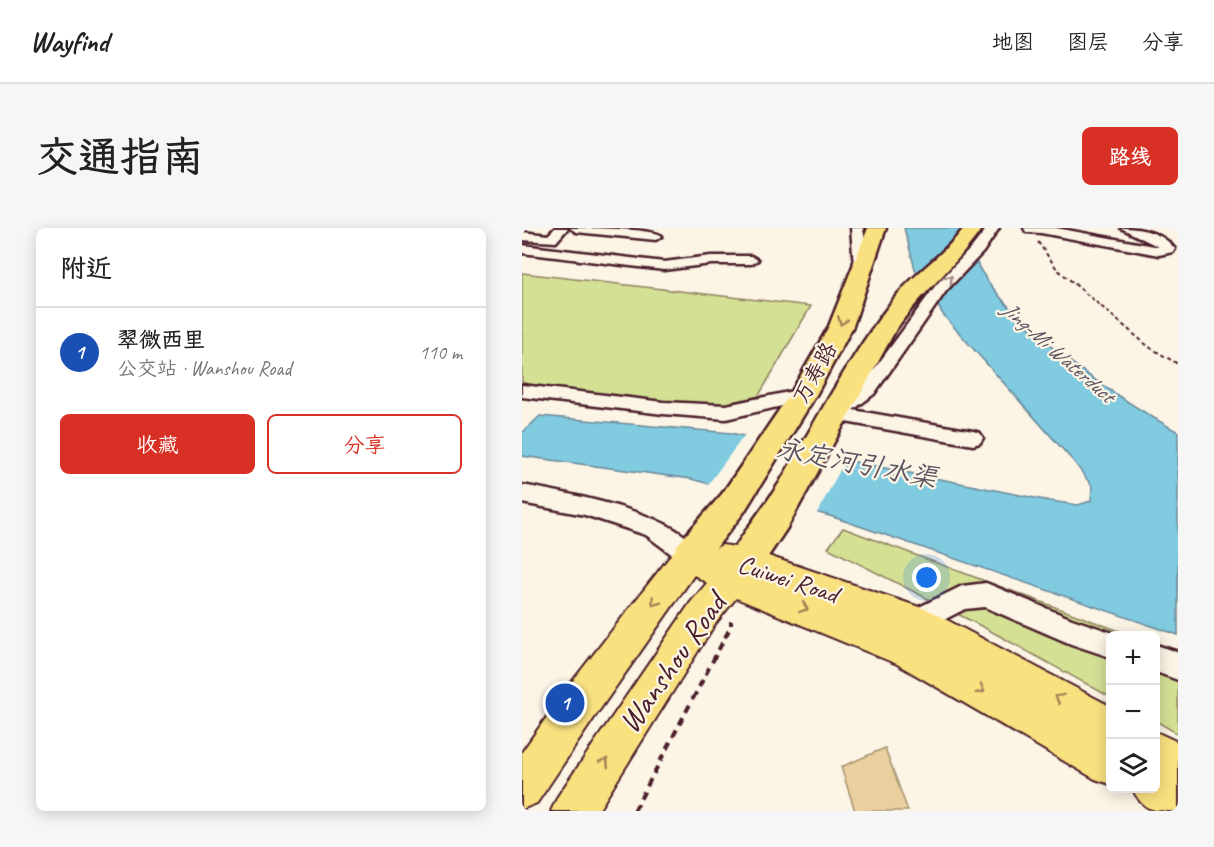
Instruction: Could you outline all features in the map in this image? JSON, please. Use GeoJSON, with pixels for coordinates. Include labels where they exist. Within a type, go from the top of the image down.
{"type":"FeatureCollection","features":[{"type":"Feature","properties":{"kind":"highway","name":"万寿路"},"geometry":{"type":"LineString","coordinates":[[733,503],[787,422],[841,326],[861,266],[877,228]]}},
{"type":"Feature","properties":{"kind":"highway","name":"万寿路"},"geometry":{"type":"LineString","coordinates":[[776,519],[883,331],[903,302],[961,245],[974,228]]}},
{"type":"Feature","properties":{"kind":"highway","name":"Wanshou Road"},"geometry":{"type":"LineString","coordinates":[[690,555],[733,503]]}},
{"type":"Feature","properties":{"kind":"highway","name":"Wanshou Road"},"geometry":{"type":"LineString","coordinates":[[738,571],[776,519]]}},
{"type":"Feature","properties":{"kind":"main road","name":"Cuiwei Road"},"geometry":{"type":"LineString","coordinates":[[690,555],[916,622],[1106,725]]}},
{"type":"Feature","properties":{"kind":"main road","name":"Wanshou Road"},"geometry":{"type":"LineString","coordinates":[[522,788],[582,701],[690,555]]}},
{"type":"Feature","properties":{"kind":"main road","name":"Cuiwei Road"},"geometry":{"type":"LineString","coordinates":[[738,571],[910,651],[1106,762]]}},
{"type":"Feature","properties":{"kind":"main road","name":"Wanshou Road"},"geometry":{"type":"LineString","coordinates":[[573,811],[702,613],[738,571]]}},
{"type":"Feature","properties":{"kind":"main road"},"geometry":{"type":"LineString","coordinates":[[1160,755],[1178,764]]}},
{"type":"Feature","properties":{"kind":"main road"},"geometry":{"type":"LineString","coordinates":[[1160,793],[1178,803]]}},
{"type":"Feature","properties":{"kind":"street"},"geometry":{"type":"LineString","coordinates":[[522,236],[551,239],[562,228]]}},
{"type":"Feature","properties":{"kind":"street"},"geometry":{"type":"LineString","coordinates":[[576,228],[656,236]]}},
{"type":"Feature","properties":{"kind":"street","name":"万寿路"},"geometry":{"type":"LineString","coordinates":[[857,228],[861,266]]}},
{"type":"Feature","properties":{"kind":"street","name":"万寿路"},"geometry":{"type":"LineString","coordinates":[[831,423],[868,390],[941,288],[978,249],[993,228]]}},
{"type":"Feature","properties":{"kind":"street"},"geometry":{"type":"LineString","coordinates":[[1088,228],[1178,244]]}},
{"type":"Feature","properties":{"kind":"street"},"geometry":{"type":"LineString","coordinates":[[1030,229],[1041,229],[1159,251],[1168,249],[1161,241],[1127,228]]}},
{"type":"Feature","properties":{"kind":"street"},"geometry":{"type":"LineString","coordinates":[[522,249],[664,266],[711,260],[751,260]]}},
{"type":"Feature","properties":{"kind":"street"},"geometry":{"type":"LineString","coordinates":[[522,391],[663,408],[726,412],[803,395]]}},
{"type":"Feature","properties":{"kind":"street"},"geometry":{"type":"LineString","coordinates":[[831,423],[973,438]]}},
{"type":"Feature","properties":{"kind":"street"},"geometry":{"type":"LineString","coordinates":[[522,494],[585,506],[654,528],[690,555]]}},
{"type":"Feature","properties":{"kind":"street"},"geometry":{"type":"LineString","coordinates":[[916,622],[962,598],[986,596],[1071,631],[1106,643]]}},
{"type":"Feature","properties":{"kind":"street"},"geometry":{"type":"LineString","coordinates":[[1160,661],[1178,666]]}},
{"type":"Feature","properties":{"kind":"path"},"geometry":{"type":"LineString","coordinates":[[1030,229],[1057,269],[1149,347],[1178,364]]}},
{"type":"Feature","properties":{"kind":"path"},"geometry":{"type":"LineString","coordinates":[[634,811],[731,626],[738,571]]}},
{"type":"Feature","properties":{"kind":"green space"},"geometry":{"type":"Polygon","coordinates":[[[522,273],[811,306],[758,397],[709,407],[618,398],[522,383],[522,273]]]}},
{"type":"Feature","properties":{"kind":"green space"},"geometry":{"type":"Polygon","coordinates":[[[843,528],[1119,631],[1106,631],[1106,695],[985,628],[828,548],[843,528]]]}},
{"type":"Feature","properties":{"kind":"green space"},"geometry":{"type":"Polygon","coordinates":[[[1160,647],[1178,654],[1178,734],[1160,723],[1160,647]]]}},
{"type":"Feature","properties":{"kind":"water"},"geometry":{"type":"Polygon","coordinates":[[[904,228],[967,228],[981,271],[998,295],[1020,318],[1070,362],[1125,400],[1178,432],[1178,635],[830,516],[691,479],[522,456],[522,433],[540,416],[731,433],[860,463],[1050,501],[1078,505],[1091,501],[1092,486],[1074,462],[944,316],[915,269],[904,228]]]}},
{"type":"Feature","properties":{"kind":"pier"},"geometry":{"type":"Polygon","coordinates":[[[746,433],[847,457],[816,515],[707,486],[746,433]]]}},
{"type":"Feature","properties":{"kind":"building"},"geometry":{"type":"Polygon","coordinates":[[[885,748],[908,811],[855,811],[841,767],[885,748]]]}},
{"type":"Feature","properties":{"kind":"place","name":"翠微西里"},"geometry":{"type":"Point","coordinates":[565,703]}},
{"type":"Feature","properties":{"kind":"water label","name":"Jing-Mi Waterduct"},"geometry":{"type":"Point","coordinates":[1058,352]}},
{"type":"Feature","properties":{"kind":"water label","name":"永定河引水渠"},"geometry":{"type":"Point","coordinates":[857,463]}}]}
